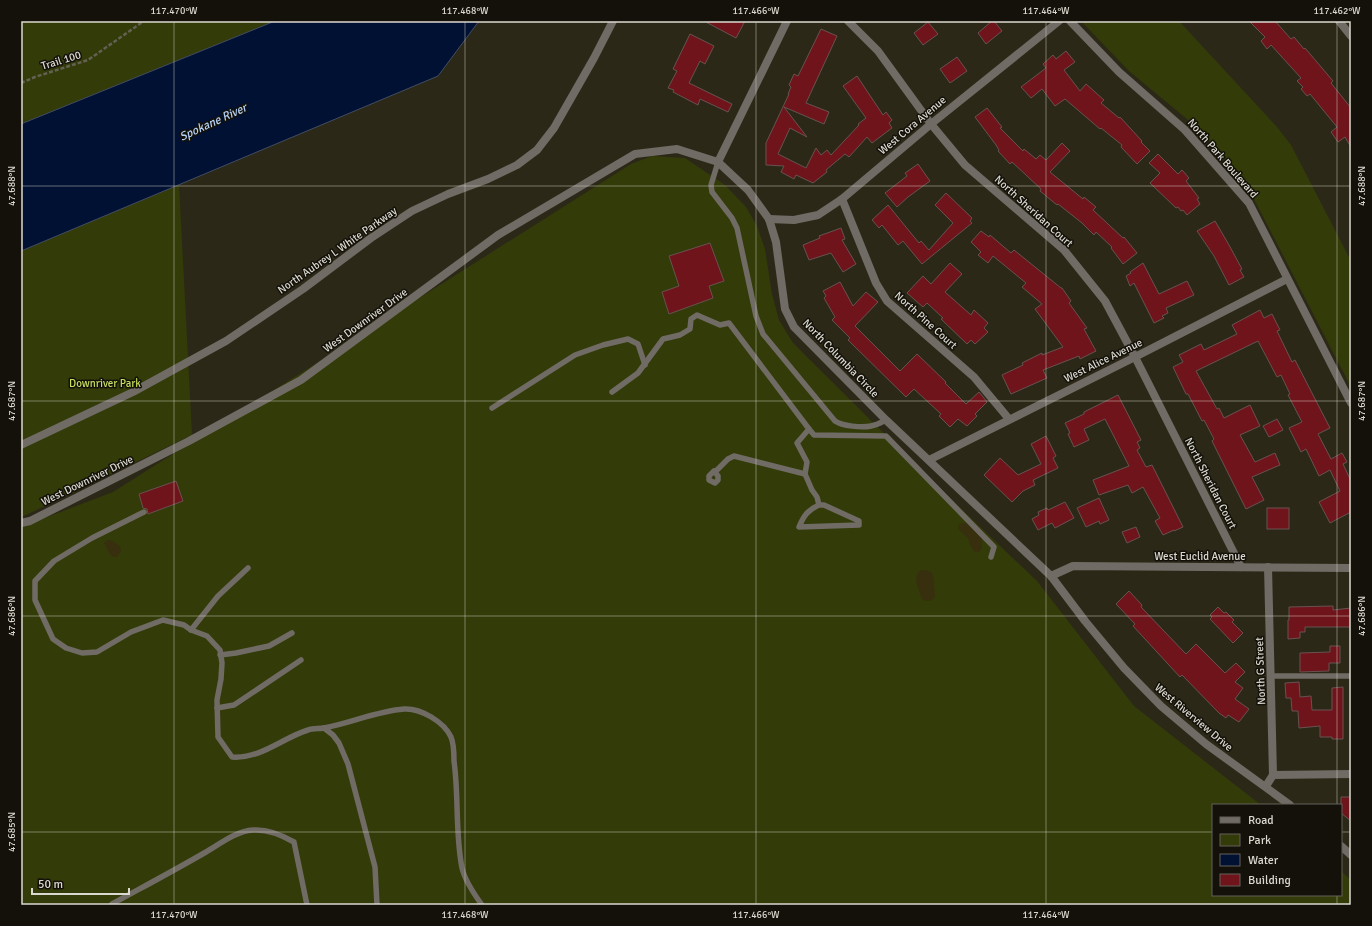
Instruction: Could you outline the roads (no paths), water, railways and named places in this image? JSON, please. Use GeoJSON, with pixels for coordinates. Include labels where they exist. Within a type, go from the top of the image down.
{"type":"FeatureCollection","features":[{"type":"Feature","properties":{"kind":"street","name":"North Aubrey L White Parkway"},"geometry":{"type":"LineString","coordinates":[[21,445],[133,392],[226,341],[303,289],[371,238],[412,211],[448,194],[488,179],[516,165],[537,150],[554,128],[594,58],[613,21]]}},
{"type":"Feature","properties":{"kind":"street"},"geometry":{"type":"LineString","coordinates":[[718,162],[787,21]]}},
{"type":"Feature","properties":{"kind":"street","name":"North Sheridan Court"},"geometry":{"type":"LineString","coordinates":[[848,21],[878,51],[931,124],[965,166],[1064,250],[1105,302],[1135,357],[1242,567]]}},
{"type":"Feature","properties":{"kind":"street","name":"West Cora Avenue"},"geometry":{"type":"LineString","coordinates":[[769,219],[794,220],[818,215],[842,199],[931,124],[1059,21]]}},
{"type":"Feature","properties":{"kind":"street","name":"North Park Boulevard"},"geometry":{"type":"LineString","coordinates":[[1070,21],[1119,72],[1185,130],[1249,203],[1286,279],[1351,403]]}},
{"type":"Feature","properties":{"kind":"street"},"geometry":{"type":"LineString","coordinates":[[1339,21],[1351,36]]}},
{"type":"Feature","properties":{"kind":"street","name":"West Downriver Drive"},"geometry":{"type":"LineString","coordinates":[[21,523],[37,517],[189,441],[301,380],[498,235],[635,154],[677,149],[718,162]]}},
{"type":"Feature","properties":{"kind":"street","name":"North Columbia Circle"},"geometry":{"type":"LineString","coordinates":[[718,162],[748,190],[769,219],[776,242],[785,309],[794,327],[886,420],[1051,576]]}},
{"type":"Feature","properties":{"kind":"street","name":"North Pine Court"},"geometry":{"type":"LineString","coordinates":[[842,199],[876,283],[887,301],[974,377],[1009,419]]}},
{"type":"Feature","properties":{"kind":"street","name":"West Alice Avenue"},"geometry":{"type":"LineString","coordinates":[[928,460],[1135,357],[1286,279]]}},
{"type":"Feature","properties":{"kind":"street","name":"West Euclid Avenue"},"geometry":{"type":"LineString","coordinates":[[1051,576],[1073,566],[1351,568]]}},
{"type":"Feature","properties":{"kind":"street","name":"North G Street"},"geometry":{"type":"LineString","coordinates":[[1268,567],[1273,775]]}},
{"type":"Feature","properties":{"kind":"street","name":"West Riverview Drive"},"geometry":{"type":"LineString","coordinates":[[1051,576],[1085,621],[1124,668],[1161,706],[1206,744],[1266,786],[1289,804]]}},
{"type":"Feature","properties":{"kind":"street"},"geometry":{"type":"LineString","coordinates":[[1266,786],[1273,775],[1351,774]]}},
{"type":"Feature","properties":{"kind":"street"},"geometry":{"type":"LineString","coordinates":[[1342,847],[1351,855]]}},
{"type":"Feature","properties":{"kind":"lane"},"geometry":{"type":"LineString","coordinates":[[718,162],[711,185],[712,192],[732,218],[737,228],[756,316],[764,334],[835,421],[840,424],[870,427],[886,420]]}},
{"type":"Feature","properties":{"kind":"lane"},"geometry":{"type":"LineString","coordinates":[[612,392],[638,373],[663,339],[680,335],[690,329],[691,319],[697,315],[720,325],[729,323],[814,435],[886,436],[994,547],[992,557]]}},
{"type":"Feature","properties":{"kind":"lane"},"geometry":{"type":"LineString","coordinates":[[492,408],[575,355],[603,345],[628,339],[638,344],[645,365]]}},
{"type":"Feature","properties":{"kind":"lane"},"geometry":{"type":"LineString","coordinates":[[809,430],[797,444],[807,462],[805,474],[817,497],[819,505]]}},
{"type":"Feature","properties":{"kind":"lane"},"geometry":{"type":"LineString","coordinates":[[715,472],[728,458],[734,456],[805,474]]}},
{"type":"Feature","properties":{"kind":"lane"},"geometry":{"type":"LineString","coordinates":[[819,505],[824,505],[859,521],[859,525],[799,526],[804,515],[810,509],[819,505]]}},
{"type":"Feature","properties":{"kind":"lane"},"geometry":{"type":"LineString","coordinates":[[144,512],[92,538],[54,561],[35,581],[35,600],[53,639],[66,648],[82,653],[97,652],[131,632],[163,620],[184,625],[191,630],[207,636],[220,650],[222,663],[217,700],[218,737],[232,757],[242,758],[257,754],[309,729],[324,728],[382,713],[405,709],[427,714],[444,727],[452,738],[456,770],[459,846],[463,870],[473,892],[482,905]]}},
{"type":"Feature","properties":{"kind":"lane"},"geometry":{"type":"LineString","coordinates":[[191,630],[218,596],[248,568]]}},
{"type":"Feature","properties":{"kind":"lane"},"geometry":{"type":"LineString","coordinates":[[220,655],[236,654],[269,646],[292,633]]}},
{"type":"Feature","properties":{"kind":"lane"},"geometry":{"type":"LineString","coordinates":[[217,708],[234,705],[301,660]]}},
{"type":"Feature","properties":{"kind":"lane"},"geometry":{"type":"LineString","coordinates":[[1271,676],[1351,676]]}},
{"type":"Feature","properties":{"kind":"lane"},"geometry":{"type":"LineString","coordinates":[[324,728],[339,743],[348,764],[375,867],[377,905]]}},
{"type":"Feature","properties":{"kind":"lane"},"geometry":{"type":"LineString","coordinates":[[112,904],[232,836],[252,830],[285,837],[294,842],[307,905]]}},
{"type":"Feature","properties":{"kind":"water","name":"Spokane River"},"geometry":{"type":"Polygon","coordinates":[[[275,21],[479,21],[438,76],[21,251],[21,124],[275,21]]]}},
{"type":"Feature","properties":{"kind":"park label","name":"Downriver Park"},"geometry":{"type":"Point","coordinates":[105,383]}}]}
